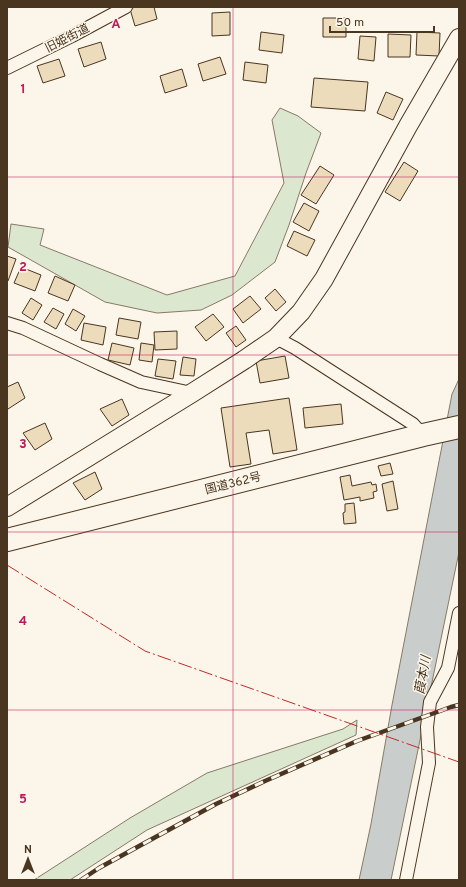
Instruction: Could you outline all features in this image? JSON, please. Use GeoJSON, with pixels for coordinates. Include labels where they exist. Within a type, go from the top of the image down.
{"type":"FeatureCollection","features":[{"type":"Feature","properties":{"kind":"highway","name":"国道362号"},"geometry":{"type":"LineString","coordinates":[[7,540],[459,427]]}},
{"type":"Feature","properties":{"kind":"street","name":"旧姫街道"},"geometry":{"type":"LineString","coordinates":[[7,68],[126,7]]}},
{"type":"Feature","properties":{"kind":"street"},"geometry":{"type":"LineString","coordinates":[[7,507],[192,393],[276,338],[301,312],[324,278],[408,126],[459,38]]}},
{"type":"Feature","properties":{"kind":"street"},"geometry":{"type":"LineString","coordinates":[[7,323],[23,328],[141,382],[192,393]]}},
{"type":"Feature","properties":{"kind":"street"},"geometry":{"type":"LineString","coordinates":[[276,338],[295,348],[428,434]]}},
{"type":"Feature","properties":{"kind":"street"},"geometry":{"type":"LineString","coordinates":[[406,880],[429,763],[427,727],[430,702],[448,668],[459,612]]}},
{"type":"Feature","properties":{"kind":"green space"},"geometry":{"type":"Polygon","coordinates":[[[280,108],[298,116],[321,133],[275,262],[232,295],[201,310],[157,313],[105,302],[8,247],[11,224],[44,229],[40,245],[167,295],[235,276],[284,183],[272,120],[280,108]]]}},
{"type":"Feature","properties":{"kind":"green space"},"geometry":{"type":"Polygon","coordinates":[[[357,720],[356,735],[147,830],[70,880],[34,880],[130,818],[207,773],[343,729],[357,720]]]}},
{"type":"Feature","properties":{"kind":"water","name":"葭本川"},"geometry":{"type":"Polygon","coordinates":[[[459,379],[459,552],[391,880],[359,880],[371,824],[392,705],[452,394],[459,379]]]}},
{"type":"Feature","properties":{"kind":"building"},"geometry":{"type":"Polygon","coordinates":[[[135,7],[154,7],[157,19],[135,26],[130,9],[135,7]]]}},
{"type":"Feature","properties":{"kind":"building"},"geometry":{"type":"Polygon","coordinates":[[[230,12],[230,35],[212,36],[212,13],[230,12]]]}},
{"type":"Feature","properties":{"kind":"building"},"geometry":{"type":"Polygon","coordinates":[[[323,18],[346,18],[346,37],[323,37],[323,18]]]}},
{"type":"Feature","properties":{"kind":"building"},"geometry":{"type":"Polygon","coordinates":[[[261,32],[284,35],[282,53],[259,50],[261,32]]]}},
{"type":"Feature","properties":{"kind":"building"},"geometry":{"type":"Polygon","coordinates":[[[417,32],[440,33],[439,56],[416,55],[417,32]]]}},
{"type":"Feature","properties":{"kind":"building"},"geometry":{"type":"Polygon","coordinates":[[[388,34],[411,35],[410,57],[388,57],[388,34]]]}},
{"type":"Feature","properties":{"kind":"building"},"geometry":{"type":"Polygon","coordinates":[[[360,36],[376,37],[374,61],[358,59],[360,36]]]}},
{"type":"Feature","properties":{"kind":"building"},"geometry":{"type":"Polygon","coordinates":[[[101,42],[106,59],[84,67],[78,49],[101,42]]]}},
{"type":"Feature","properties":{"kind":"building"},"geometry":{"type":"Polygon","coordinates":[[[220,57],[226,74],[203,81],[198,64],[220,57]]]}},
{"type":"Feature","properties":{"kind":"building"},"geometry":{"type":"Polygon","coordinates":[[[59,59],[65,76],[43,83],[37,66],[59,59]]]}},
{"type":"Feature","properties":{"kind":"building"},"geometry":{"type":"Polygon","coordinates":[[[245,62],[268,65],[266,83],[243,80],[245,62]]]}},
{"type":"Feature","properties":{"kind":"building"},"geometry":{"type":"Polygon","coordinates":[[[182,69],[187,86],[165,93],[160,76],[182,69]]]}},
{"type":"Feature","properties":{"kind":"building"},"geometry":{"type":"Polygon","coordinates":[[[314,78],[368,82],[365,111],[311,107],[314,78]]]}},
{"type":"Feature","properties":{"kind":"building"},"geometry":{"type":"Polygon","coordinates":[[[386,92],[403,99],[393,120],[377,113],[386,92]]]}},
{"type":"Feature","properties":{"kind":"building"},"geometry":{"type":"Polygon","coordinates":[[[404,162],[418,171],[400,201],[385,192],[404,162]]]}},
{"type":"Feature","properties":{"kind":"building"},"geometry":{"type":"Polygon","coordinates":[[[320,166],[334,175],[316,204],[301,195],[320,166]]]}},
{"type":"Feature","properties":{"kind":"building"},"geometry":{"type":"Polygon","coordinates":[[[304,203],[319,211],[309,231],[293,222],[304,203]]]}},
{"type":"Feature","properties":{"kind":"building"},"geometry":{"type":"Polygon","coordinates":[[[294,231],[315,240],[307,256],[287,246],[294,231]]]}},
{"type":"Feature","properties":{"kind":"building"},"geometry":{"type":"Polygon","coordinates":[[[7,256],[16,259],[8,281],[7,280],[7,256]]]}},
{"type":"Feature","properties":{"kind":"building"},"geometry":{"type":"Polygon","coordinates":[[[21,267],[41,275],[35,291],[14,283],[21,267]]]}},
{"type":"Feature","properties":{"kind":"building"},"geometry":{"type":"Polygon","coordinates":[[[55,276],[75,285],[68,301],[48,293],[55,276]]]}},
{"type":"Feature","properties":{"kind":"building"},"geometry":{"type":"Polygon","coordinates":[[[275,289],[286,302],[276,311],[265,298],[275,289]]]}},
{"type":"Feature","properties":{"kind":"building"},"geometry":{"type":"Polygon","coordinates":[[[250,296],[261,309],[243,323],[233,309],[250,296]]]}},
{"type":"Feature","properties":{"kind":"building"},"geometry":{"type":"Polygon","coordinates":[[[31,298],[42,305],[33,320],[22,313],[31,298]]]}},
{"type":"Feature","properties":{"kind":"building"},"geometry":{"type":"Polygon","coordinates":[[[53,308],[64,314],[56,329],[44,322],[53,308]]]}},
{"type":"Feature","properties":{"kind":"building"},"geometry":{"type":"Polygon","coordinates":[[[73,309],[85,316],[76,331],[65,324],[73,309]]]}},
{"type":"Feature","properties":{"kind":"building"},"geometry":{"type":"Polygon","coordinates":[[[213,314],[224,327],[206,341],[195,327],[213,314]]]}},
{"type":"Feature","properties":{"kind":"building"},"geometry":{"type":"Polygon","coordinates":[[[119,318],[141,322],[138,339],[116,335],[119,318]]]}},
{"type":"Feature","properties":{"kind":"building"},"geometry":{"type":"Polygon","coordinates":[[[84,323],[106,327],[103,345],[81,340],[84,323]]]}},
{"type":"Feature","properties":{"kind":"building"},"geometry":{"type":"Polygon","coordinates":[[[236,326],[246,340],[236,347],[226,333],[236,326]]]}},
{"type":"Feature","properties":{"kind":"building"},"geometry":{"type":"Polygon","coordinates":[[[177,331],[177,349],[155,350],[154,332],[177,331]]]}},
{"type":"Feature","properties":{"kind":"building"},"geometry":{"type":"Polygon","coordinates":[[[112,343],[134,348],[130,365],[108,360],[112,343]]]}},
{"type":"Feature","properties":{"kind":"building"},"geometry":{"type":"Polygon","coordinates":[[[141,343],[154,345],[152,362],[139,360],[141,343]]]}},
{"type":"Feature","properties":{"kind":"building"},"geometry":{"type":"Polygon","coordinates":[[[285,356],[289,378],[260,383],[256,361],[285,356]]]}},
{"type":"Feature","properties":{"kind":"building"},"geometry":{"type":"Polygon","coordinates":[[[183,357],[196,359],[194,376],[180,375],[183,357]]]}},
{"type":"Feature","properties":{"kind":"building"},"geometry":{"type":"Polygon","coordinates":[[[158,359],[176,361],[173,379],[155,376],[158,359]]]}},
{"type":"Feature","properties":{"kind":"building"},"geometry":{"type":"Polygon","coordinates":[[[18,382],[25,398],[8,409],[7,387],[18,382]]]}},
{"type":"Feature","properties":{"kind":"building"},"geometry":{"type":"Polygon","coordinates":[[[289,398],[297,450],[273,454],[269,430],[246,433],[251,464],[230,467],[221,408],[289,398]]]}},
{"type":"Feature","properties":{"kind":"building"},"geometry":{"type":"Polygon","coordinates":[[[122,399],[129,415],[112,426],[100,409],[122,399]]]}},
{"type":"Feature","properties":{"kind":"building"},"geometry":{"type":"Polygon","coordinates":[[[341,404],[343,424],[305,428],[303,408],[341,404]]]}},
{"type":"Feature","properties":{"kind":"building"},"geometry":{"type":"Polygon","coordinates":[[[45,423],[52,439],[35,450],[23,433],[45,423]]]}},
{"type":"Feature","properties":{"kind":"building"},"geometry":{"type":"Polygon","coordinates":[[[390,463],[393,474],[381,476],[378,466],[390,463]]]}},
{"type":"Feature","properties":{"kind":"building"},"geometry":{"type":"Polygon","coordinates":[[[95,472],[102,489],[85,500],[73,483],[95,472]]]}},
{"type":"Feature","properties":{"kind":"building"},"geometry":{"type":"Polygon","coordinates":[[[350,475],[352,486],[371,482],[372,485],[376,484],[377,491],[373,492],[374,498],[360,501],[360,497],[344,500],[340,477],[350,475]]]}},
{"type":"Feature","properties":{"kind":"building"},"geometry":{"type":"Polygon","coordinates":[[[393,481],[398,509],[387,511],[382,484],[393,481]]]}},
{"type":"Feature","properties":{"kind":"building"},"geometry":{"type":"Polygon","coordinates":[[[354,503],[356,523],[344,524],[343,513],[345,512],[345,504],[354,503]]]}},
{"type":"Feature","properties":{"kind":"railway"},"geometry":{"type":"LineString","coordinates":[[81,880],[99,868],[216,804],[265,781],[357,741],[459,705]]}},
{"type":"Feature","properties":{"kind":"power"},"geometry":{"type":"LineString","coordinates":[[7,565],[145,651],[459,762]]}}]}
